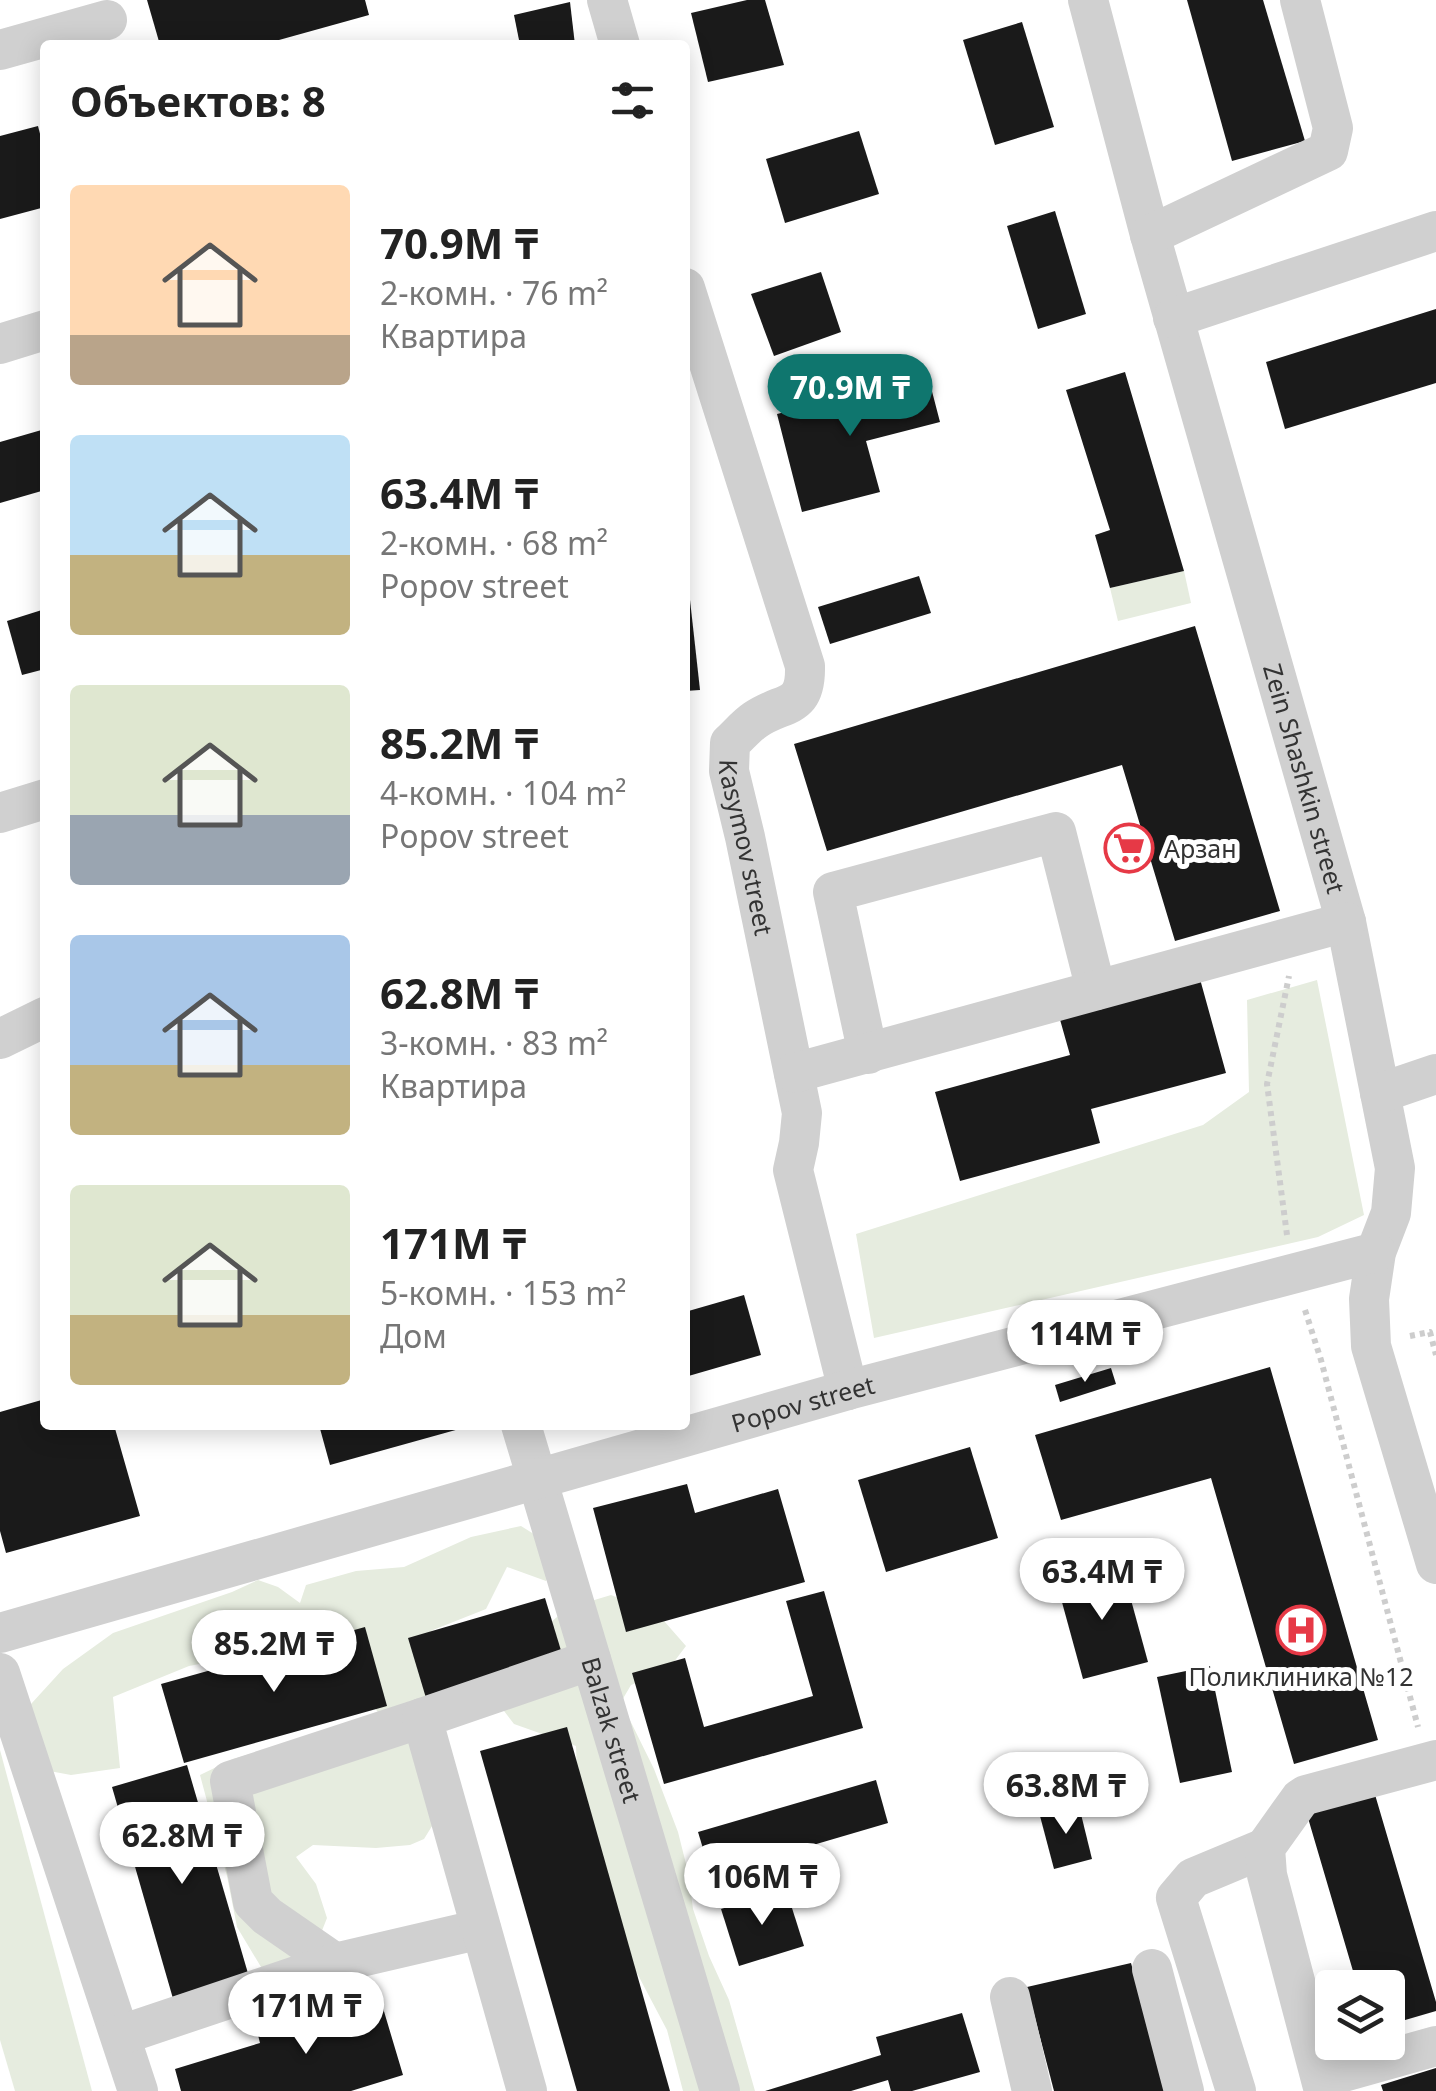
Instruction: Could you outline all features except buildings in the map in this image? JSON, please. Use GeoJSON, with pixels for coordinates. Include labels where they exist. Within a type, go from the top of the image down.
{"type":"FeatureCollection","features":[{"type":"Feature","properties":{"kind":"street"},"geometry":{"type":"LineString","coordinates":[[607,0],[619,40]]}},
{"type":"Feature","properties":{"kind":"street","name":"Zein Shashkin street"},"geometry":{"type":"LineString","coordinates":[[1088,0],[1150,236],[1346,922],[1394,1168],[1390,1213],[1376,1252],[1369,1299],[1370,1346],[1436,1564]]}},
{"type":"Feature","properties":{"kind":"street"},"geometry":{"type":"LineString","coordinates":[[1150,236],[1328,151],[1333,128],[1300,0]]}},
{"type":"Feature","properties":{"kind":"street"},"geometry":{"type":"LineString","coordinates":[[0,50],[107,22]]}},
{"type":"Feature","properties":{"kind":"street"},"geometry":{"type":"LineString","coordinates":[[1173,318],[1436,232]]}},
{"type":"Feature","properties":{"kind":"street","name":"Kasymov street"},"geometry":{"type":"LineString","coordinates":[[690,304],[805,666],[806,683],[797,700],[755,720],[730,743],[728,771],[802,1113],[793,1170],[848,1390]]}},
{"type":"Feature","properties":{"kind":"street"},"geometry":{"type":"LineString","coordinates":[[0,344],[40,332]]}},
{"type":"Feature","properties":{"kind":"street"},"geometry":{"type":"LineString","coordinates":[[0,813],[40,801]]}},
{"type":"Feature","properties":{"kind":"street"},"geometry":{"type":"LineString","coordinates":[[868,1054],[833,892],[1056,832],[1096,990]]}},
{"type":"Feature","properties":{"kind":"street"},"geometry":{"type":"LineString","coordinates":[[794,1073],[1346,922]]}},
{"type":"Feature","properties":{"kind":"street"},"geometry":{"type":"LineString","coordinates":[[0,1040],[40,1019]]}},
{"type":"Feature","properties":{"kind":"street"},"geometry":{"type":"LineString","coordinates":[[1380,1093],[1436,1074]]}},
{"type":"Feature","properties":{"kind":"street","name":"Popov street"},"geometry":{"type":"LineString","coordinates":[[0,1632],[848,1390],[1376,1252]]}},
{"type":"Feature","properties":{"kind":"street","name":"Balzak street"},"geometry":{"type":"LineString","coordinates":[[522,1430],[720,2091]]}},
{"type":"Feature","properties":{"kind":"street"},"geometry":{"type":"LineString","coordinates":[[335,1963],[253,1902],[230,1781],[591,1660]]}},
{"type":"Feature","properties":{"kind":"street"},"geometry":{"type":"LineString","coordinates":[[0,1673],[138,2091]]}},
{"type":"Feature","properties":{"kind":"street"},"geometry":{"type":"LineString","coordinates":[[422,1718],[527,2091]]}},
{"type":"Feature","properties":{"kind":"street"},"geometry":{"type":"LineString","coordinates":[[1236,2091],[1176,1898],[1193,1878],[1265,1848],[1306,1795],[1431,1762]]}},
{"type":"Feature","properties":{"kind":"street"},"geometry":{"type":"LineString","coordinates":[[1265,1848],[1267,1875],[1339,2082],[1436,2046]]}},
{"type":"Feature","properties":{"kind":"street"},"geometry":{"type":"LineString","coordinates":[[121,2035],[335,1963],[480,1929]]}},
{"type":"Feature","properties":{"kind":"street"},"geometry":{"type":"LineString","coordinates":[[1152,1969],[1184,2091]]}},
{"type":"Feature","properties":{"kind":"street"},"geometry":{"type":"LineString","coordinates":[[1010,1996],[1032,2091]]}},
{"type":"Feature","properties":{"kind":"path"},"geometry":{"type":"LineString","coordinates":[[1297,935],[1267,1084],[1284,1220],[1294,1274],[1431,1762]]}},
{"type":"Feature","properties":{"kind":"path"},"geometry":{"type":"LineString","coordinates":[[1405,1337],[1430,1332],[1436,1354]]}},
{"type":"Feature","properties":{"kind":"shaded area"},"geometry":{"type":"Polygon","coordinates":[[[1184,571],[1191,603],[1118,621],[1110,588],[1184,571]]]}},
{"type":"Feature","properties":{"kind":"shaded area"},"geometry":{"type":"Polygon","coordinates":[[[1317,980],[1364,1215],[1318,1237],[874,1338],[856,1234],[1203,1125],[1249,1092],[1247,1000],[1317,980]]]}},
{"type":"Feature","properties":{"kind":"shaded area"},"geometry":{"type":"Polygon","coordinates":[[[521,1526],[564,1553],[546,1581],[507,1567],[486,1609],[416,1640],[427,1683],[437,1818],[424,1839],[410,1845],[376,1848],[313,1845],[296,1857],[316,1884],[327,1918],[306,1971],[264,1972],[237,1927],[200,1775],[233,1759],[381,1716],[370,1702],[342,1643],[307,1637],[256,1653],[189,1666],[113,1697],[120,1768],[71,1775],[44,1770],[10,1727],[63,1669],[113,1633],[258,1580],[278,1587],[300,1603],[306,1585],[356,1571],[404,1567],[471,1537],[521,1526]]]}},
{"type":"Feature","properties":{"kind":"shaded area"},"geometry":{"type":"Polygon","coordinates":[[[611,1595],[657,1613],[686,1646],[667,1671],[631,1685],[621,1702],[654,1769],[678,1832],[693,1909],[729,2000],[755,2091],[683,2091],[667,2030],[638,1975],[597,1914],[576,1746],[514,1724],[494,1698],[523,1645],[568,1608],[611,1595]]]}},
{"type":"Feature","properties":{"kind":"shaded area"},"geometry":{"type":"Polygon","coordinates":[[[0,1750],[92,2091],[15,2091],[0,2040],[0,1750]]]}},
{"type":"Feature","properties":{"kind":"place","name":"Арзан"},"geometry":{"type":"Point","coordinates":[1129,848]}},
{"type":"Feature","properties":{"kind":"place","name":"Поликлиника №12"},"geometry":{"type":"Point","coordinates":[1301,1630]}}]}
